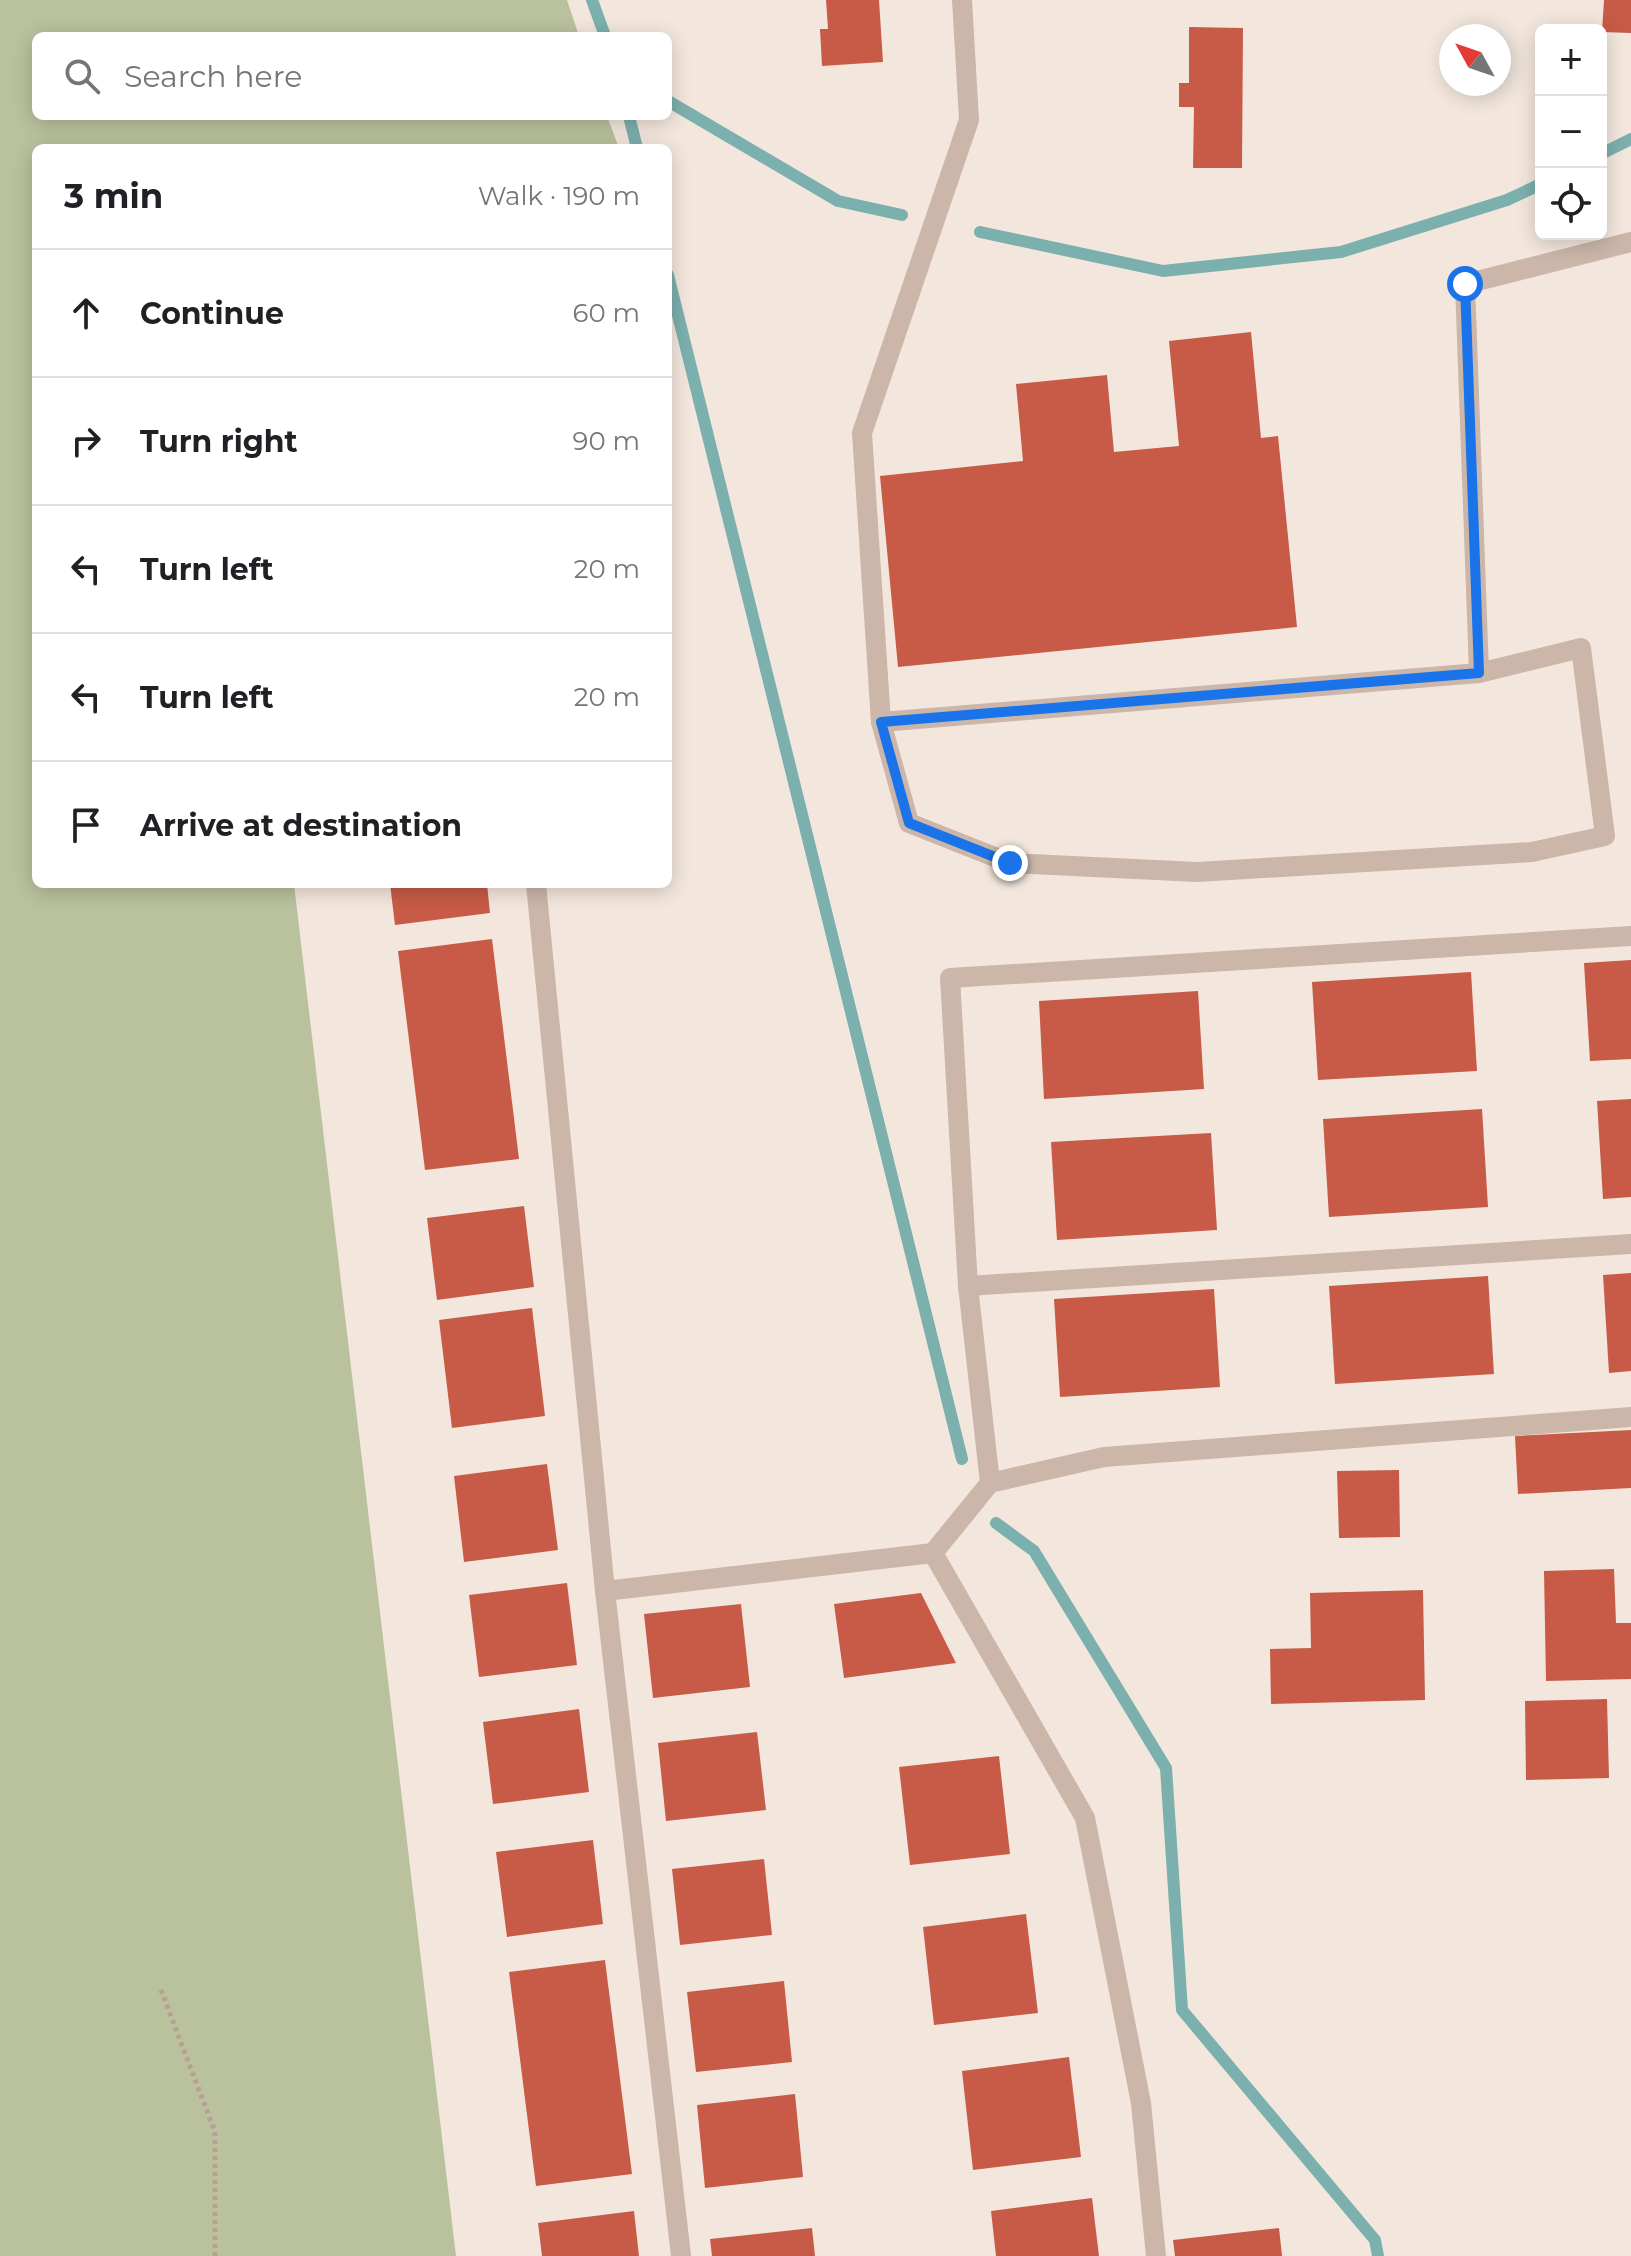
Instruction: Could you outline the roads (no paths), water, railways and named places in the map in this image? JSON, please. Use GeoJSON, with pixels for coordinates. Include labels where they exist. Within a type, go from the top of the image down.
{"type":"FeatureCollection","features":[{"type":"Feature","properties":{"kind":"street"},"geometry":{"type":"LineString","coordinates":[[881,722],[1479,673],[1581,648],[1605,836],[1532,852],[1197,872],[1010,863],[909,823],[881,722],[862,433],[969,120],[962,0]]}},
{"type":"Feature","properties":{"kind":"street"},"geometry":{"type":"LineString","coordinates":[[1479,673],[1465,284],[1631,242]]}},
{"type":"Feature","properties":{"kind":"street"},"geometry":{"type":"LineString","coordinates":[[536,888],[605,1591],[681,2256]]}},
{"type":"Feature","properties":{"kind":"street"},"geometry":{"type":"LineString","coordinates":[[990,1483],[968,1286],[950,978],[1631,936]]}},
{"type":"Feature","properties":{"kind":"street"},"geometry":{"type":"LineString","coordinates":[[968,1286],[1631,1244]]}},
{"type":"Feature","properties":{"kind":"street"},"geometry":{"type":"LineString","coordinates":[[605,1591],[933,1553],[990,1483],[1104,1457],[1631,1417]]}},
{"type":"Feature","properties":{"kind":"street"},"geometry":{"type":"LineString","coordinates":[[933,1553],[1085,1818],[1141,2103],[1156,2256]]}},
{"type":"Feature","properties":{"kind":"waterway"},"geometry":{"type":"LineString","coordinates":[[592,0],[604,32]]}},
{"type":"Feature","properties":{"kind":"waterway"},"geometry":{"type":"LineString","coordinates":[[672,103],[838,201],[902,215]]}},
{"type":"Feature","properties":{"kind":"waterway"},"geometry":{"type":"LineString","coordinates":[[630,120],[636,144]]}},
{"type":"Feature","properties":{"kind":"waterway"},"geometry":{"type":"LineString","coordinates":[[1607,151],[1631,139]]}},
{"type":"Feature","properties":{"kind":"waterway"},"geometry":{"type":"LineString","coordinates":[[980,232],[1163,271],[1341,252],[1507,200],[1535,187]]}},
{"type":"Feature","properties":{"kind":"waterway"},"geometry":{"type":"LineString","coordinates":[[672,291],[962,1459]]}},
{"type":"Feature","properties":{"kind":"waterway"},"geometry":{"type":"LineString","coordinates":[[996,1523],[1034,1551],[1166,1768],[1182,2010],[1375,2240],[1378,2256]]}}]}
